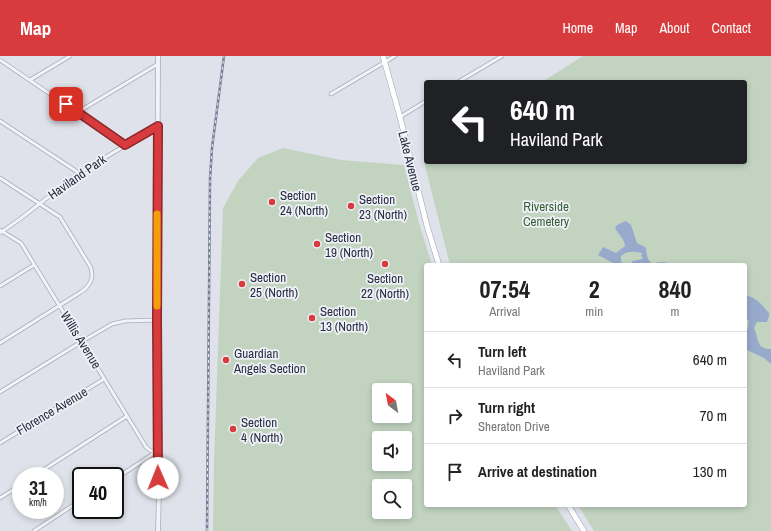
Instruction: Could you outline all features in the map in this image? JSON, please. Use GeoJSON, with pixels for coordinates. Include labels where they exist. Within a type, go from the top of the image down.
{"type":"FeatureCollection","features":[{"type":"Feature","properties":{"kind":"main road","name":"Lake Avenue"},"geometry":{"type":"LineString","coordinates":[[383,56],[400,117],[426,226],[438,263]]}},
{"type":"Feature","properties":{"kind":"main road"},"geometry":{"type":"LineString","coordinates":[[569,507],[584,531]]}},
{"type":"Feature","properties":{"kind":"street"},"geometry":{"type":"LineString","coordinates":[[30,80],[70,56]]}},
{"type":"Feature","properties":{"kind":"street"},"geometry":{"type":"LineString","coordinates":[[158,56],[158,531]]}},
{"type":"Feature","properties":{"kind":"street"},"geometry":{"type":"LineString","coordinates":[[331,94],[395,56]]}},
{"type":"Feature","properties":{"kind":"street"},"geometry":{"type":"LineString","coordinates":[[461,80],[502,56]]}},
{"type":"Feature","properties":{"kind":"street"},"geometry":{"type":"LineString","coordinates":[[0,60],[125,145]]}},
{"type":"Feature","properties":{"kind":"street"},"geometry":{"type":"LineString","coordinates":[[78,112],[158,64]]}},
{"type":"Feature","properties":{"kind":"street"},"geometry":{"type":"LineString","coordinates":[[400,117],[424,102]]}},
{"type":"Feature","properties":{"kind":"street"},"geometry":{"type":"LineString","coordinates":[[0,122],[79,173]]}},
{"type":"Feature","properties":{"kind":"street","name":"Haviland Park"},"geometry":{"type":"LineString","coordinates":[[1,232],[79,173],[158,126]]}},
{"type":"Feature","properties":{"kind":"street"},"geometry":{"type":"LineString","coordinates":[[0,178],[60,217],[92,270],[92,279],[85,289],[0,342]]}},
{"type":"Feature","properties":{"kind":"street","name":"Willis Avenue"},"geometry":{"type":"LineString","coordinates":[[1,232],[21,243],[148,449],[151,451],[158,451]]}},
{"type":"Feature","properties":{"kind":"street"},"geometry":{"type":"LineString","coordinates":[[0,286],[34,265]]}},
{"type":"Feature","properties":{"kind":"street"},"geometry":{"type":"LineString","coordinates":[[0,392],[105,327],[125,321],[157,320]]}},
{"type":"Feature","properties":{"kind":"street","name":"Florence Avenue"},"geometry":{"type":"LineString","coordinates":[[0,443],[104,379]]}},
{"type":"Feature","properties":{"kind":"street"},"geometry":{"type":"LineString","coordinates":[[48,467],[128,416]]}},
{"type":"Feature","properties":{"kind":"street"},"geometry":{"type":"LineString","coordinates":[[124,472],[158,451]]}},
{"type":"Feature","properties":{"kind":"street"},"geometry":{"type":"LineString","coordinates":[[0,498],[12,491]]}},
{"type":"Feature","properties":{"kind":"street"},"geometry":{"type":"LineString","coordinates":[[34,531],[72,506]]}},
{"type":"Feature","properties":{"kind":"green space","name":"Riverside Cemetery"},"geometry":{"type":"Polygon","coordinates":[[[583,56],[771,56],[771,531],[594,531],[579,507],[747,507],[747,263],[449,263],[425,164],[747,164],[747,80],[545,80],[583,56]]]}},
{"type":"Feature","properties":{"kind":"green space"},"geometry":{"type":"Polygon","coordinates":[[[283,148],[341,160],[404,165],[431,263],[424,263],[424,507],[556,507],[572,531],[213,531],[223,208],[238,181],[258,158],[283,148]]]}},
{"type":"Feature","properties":{"kind":"water"},"geometry":{"type":"Polygon","coordinates":[[[626,221],[631,225],[637,243],[645,247],[647,257],[652,263],[631,263],[643,258],[641,256],[642,253],[636,252],[629,252],[621,256],[622,263],[613,263],[598,255],[603,247],[616,253],[625,246],[624,241],[615,227],[626,221]]]}},
{"type":"Feature","properties":{"kind":"water"},"geometry":{"type":"Polygon","coordinates":[[[747,296],[755,299],[769,313],[767,322],[757,322],[754,328],[760,345],[763,348],[771,349],[771,364],[764,358],[747,350],[747,332],[749,321],[747,320],[747,296]]]}},
{"type":"Feature","properties":{"kind":"railway"},"geometry":{"type":"LineString","coordinates":[[207,531],[210,179],[212,148],[224,56]]}},
{"type":"Feature","properties":{"kind":"slow traffic"},"geometry":{"type":"LineString","coordinates":[[157,214],[157,306]]}},
{"type":"Feature","properties":{"kind":"place","name":"Section 24 (North)"},"geometry":{"type":"Point","coordinates":[272,202]}},
{"type":"Feature","properties":{"kind":"place","name":"Section 23 (North)"},"geometry":{"type":"Point","coordinates":[351,206]}},
{"type":"Feature","properties":{"kind":"place","name":"Section 19 (North)"},"geometry":{"type":"Point","coordinates":[317,244]}},
{"type":"Feature","properties":{"kind":"place","name":"Section 22 (North)"},"geometry":{"type":"Point","coordinates":[385,264]}},
{"type":"Feature","properties":{"kind":"place","name":"Section 25 (North)"},"geometry":{"type":"Point","coordinates":[242,284]}},
{"type":"Feature","properties":{"kind":"place","name":"Section 13 (North)"},"geometry":{"type":"Point","coordinates":[312,318]}},
{"type":"Feature","properties":{"kind":"place","name":"Guardian Angels Section"},"geometry":{"type":"Point","coordinates":[226,360]}},
{"type":"Feature","properties":{"kind":"place","name":"Section 4 (North)"},"geometry":{"type":"Point","coordinates":[233,429]}},
{"type":"Feature","properties":{"kind":"route"},"geometry":{"type":"LineString","coordinates":[[66,104],[125,145],[158,126],[158,478]]}}]}
